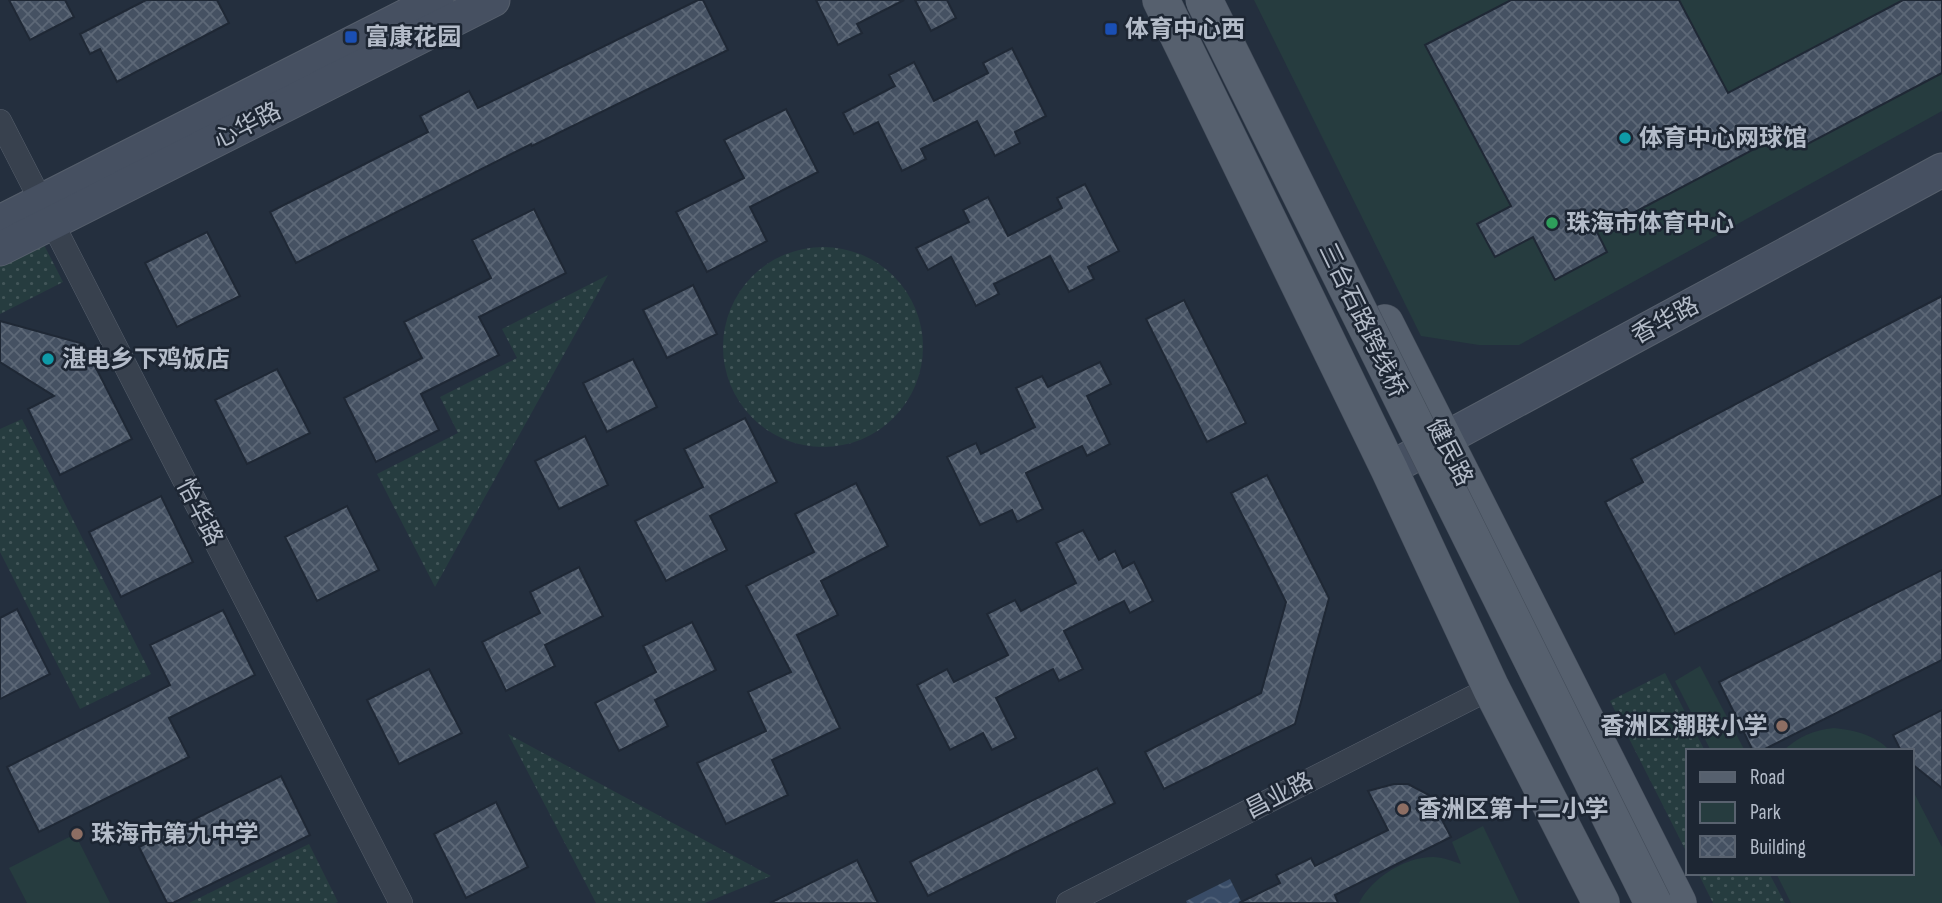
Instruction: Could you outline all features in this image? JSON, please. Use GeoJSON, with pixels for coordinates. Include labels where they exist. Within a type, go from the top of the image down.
{"type":"FeatureCollection","features":[{"type":"Feature","properties":{"kind":"main road"},"geometry":{"type":"LineString","coordinates":[[1161,0],[1389,469],[1491,688],[1601,903]]}},
{"type":"Feature","properties":{"kind":"main road","name":"三台石路跨线桥"},"geometry":{"type":"LineString","coordinates":[[1183,0],[1630,903]]}},
{"type":"Feature","properties":{"kind":"main road","name":"三台石路跨线桥"},"geometry":{"type":"LineString","coordinates":[[1204,0],[1653,903]]}},
{"type":"Feature","properties":{"kind":"main road","name":"健民路"},"geometry":{"type":"LineString","coordinates":[[1223,0],[1678,903]]}},
{"type":"Feature","properties":{"kind":"street","name":"心华路"},"geometry":{"type":"LineString","coordinates":[[0,249],[47,212],[437,0]]}},
{"type":"Feature","properties":{"kind":"street","name":"心华路"},"geometry":{"type":"LineString","coordinates":[[0,222],[47,212],[493,0]]}},
{"type":"Feature","properties":{"kind":"street","name":"怡华路"},"geometry":{"type":"LineString","coordinates":[[0,121],[401,903]]}},
{"type":"Feature","properties":{"kind":"street","name":"香华路"},"geometry":{"type":"LineString","coordinates":[[1389,469],[1942,170]]}},
{"type":"Feature","properties":{"kind":"street"},"geometry":{"type":"LineString","coordinates":[[1419,392],[1432,404],[1451,414],[1472,416],[1498,410]]}},
{"type":"Feature","properties":{"kind":"street"},"geometry":{"type":"LineString","coordinates":[[1467,485],[1463,463],[1465,445],[1478,426],[1498,410]]}},
{"type":"Feature","properties":{"kind":"street","name":"昌业路"},"geometry":{"type":"LineString","coordinates":[[1068,903],[1491,688]]}},
{"type":"Feature","properties":{"kind":"green space","name":"珠海市体育中心"},"geometry":{"type":"Polygon","coordinates":[[[1254,0],[1942,0],[1942,111],[1519,345],[1479,345],[1421,336],[1254,0]]]}},
{"type":"Feature","properties":{"kind":"green space"},"geometry":{"type":"Polygon","coordinates":[[[41,239],[63,282],[0,314],[0,260],[41,239]]]}},
{"type":"Feature","properties":{"kind":"green space"},"geometry":{"type":"Polygon","coordinates":[[[823,247],[843,249],[861,255],[894,276],[915,309],[921,327],[921,367],[915,385],[894,418],[861,439],[843,445],[823,447],[803,445],[785,439],[752,418],[731,385],[725,367],[723,347],[725,327],[731,309],[752,276],[785,255],[803,249],[823,247]]]}},
{"type":"Feature","properties":{"kind":"green space"},"geometry":{"type":"Polygon","coordinates":[[[608,275],[435,587],[377,474],[458,433],[440,397],[517,358],[502,329],[608,275]]]}},
{"type":"Feature","properties":{"kind":"green space"},"geometry":{"type":"Polygon","coordinates":[[[22,419],[151,674],[80,709],[0,552],[0,429],[22,419]]]}},
{"type":"Feature","properties":{"kind":"green space"},"geometry":{"type":"Polygon","coordinates":[[[1700,666],[1744,749],[1710,749],[1675,681],[1700,666]]]}},
{"type":"Feature","properties":{"kind":"green space"},"geometry":{"type":"Polygon","coordinates":[[[1665,673],[1704,749],[1686,749],[1686,851],[1610,701],[1665,673]]]}},
{"type":"Feature","properties":{"kind":"green space"},"geometry":{"type":"Polygon","coordinates":[[[1834,728],[1864,734],[1888,749],[1785,749],[1819,730],[1834,728]]]}},
{"type":"Feature","properties":{"kind":"green space"},"geometry":{"type":"Polygon","coordinates":[[[508,734],[771,876],[705,903],[596,903],[508,734]]]}},
{"type":"Feature","properties":{"kind":"green space"},"geometry":{"type":"Polygon","coordinates":[[[1914,793],[1942,847],[1942,903],[1791,903],[1777,875],[1914,875],[1914,793]]]}},
{"type":"Feature","properties":{"kind":"green space"},"geometry":{"type":"Polygon","coordinates":[[[1483,826],[1520,903],[1359,903],[1380,877],[1400,865],[1422,858],[1437,857],[1461,864],[1452,842],[1483,826]]]}},
{"type":"Feature","properties":{"kind":"green space"},"geometry":{"type":"Polygon","coordinates":[[[75,834],[110,903],[27,903],[9,868],[75,834]]]}},
{"type":"Feature","properties":{"kind":"green space"},"geometry":{"type":"Polygon","coordinates":[[[309,844],[338,902],[189,903],[309,844]]]}},
{"type":"Feature","properties":{"kind":"green space"},"geometry":{"type":"Polygon","coordinates":[[[1699,875],[1770,875],[1785,903],[1713,903],[1699,875]]]}},
{"type":"Feature","properties":{"kind":"water"},"geometry":{"type":"Polygon","coordinates":[[[1230,879],[1242,903],[1187,903],[1186,901],[1230,879]]]}},
{"type":"Feature","properties":{"kind":"building"},"geometry":{"type":"Polygon","coordinates":[[[9,0],[65,0],[74,17],[30,40],[9,0]]]}},
{"type":"Feature","properties":{"kind":"building"},"geometry":{"type":"Polygon","coordinates":[[[146,0],[217,0],[229,23],[117,82],[100,49],[90,54],[80,34],[146,0]]]}},
{"type":"Feature","properties":{"kind":"building"},"geometry":{"type":"Polygon","coordinates":[[[698,0],[703,0],[728,50],[532,146],[531,144],[296,263],[270,212],[428,132],[420,116],[469,91],[478,108],[698,0]]]}},
{"type":"Feature","properties":{"kind":"building"},"geometry":{"type":"Polygon","coordinates":[[[816,0],[904,0],[857,24],[862,33],[838,45],[816,0]]]}},
{"type":"Feature","properties":{"kind":"building"},"geometry":{"type":"Polygon","coordinates":[[[915,0],[947,0],[956,18],[931,31],[915,0]]]}},
{"type":"Feature","properties":{"kind":"building","name":"体育中心网球馆"},"geometry":{"type":"Polygon","coordinates":[[[1511,0],[1679,0],[1728,93],[1903,0],[1942,0],[1942,73],[1802,147],[1792,129],[1597,232],[1607,252],[1555,280],[1533,237],[1495,257],[1477,224],[1511,206],[1425,45],[1511,0]]]}},
{"type":"Feature","properties":{"kind":"building"},"geometry":{"type":"Polygon","coordinates":[[[1012,48],[1046,116],[1015,132],[1020,143],[995,156],[977,121],[921,149],[926,159],[902,171],[878,122],[854,134],[843,113],[895,86],[889,75],[914,62],[934,101],[988,73],[983,63],[1012,48]]]}},
{"type":"Feature","properties":{"kind":"building"},"geometry":{"type":"Polygon","coordinates":[[[786,109],[818,172],[750,207],[767,241],[707,272],[676,212],[744,178],[724,140],[786,109]]]}},
{"type":"Feature","properties":{"kind":"building"},"geometry":{"type":"Polygon","coordinates":[[[1085,184],[1119,251],[1088,267],[1094,279],[1069,292],[1050,256],[994,284],[999,294],[976,306],[951,257],[928,270],[916,248],[969,222],[963,210],[988,197],[1008,236],[1062,208],[1057,198],[1085,184]]]}},
{"type":"Feature","properties":{"kind":"building"},"geometry":{"type":"Polygon","coordinates":[[[534,209],[566,273],[479,317],[499,355],[421,394],[439,430],[376,462],[344,398],[422,358],[404,322],[491,278],[472,240],[534,209]]]}},
{"type":"Feature","properties":{"kind":"building"},"geometry":{"type":"Polygon","coordinates":[[[207,232],[240,296],[177,327],[145,263],[207,232]]]}},
{"type":"Feature","properties":{"kind":"building"},"geometry":{"type":"Polygon","coordinates":[[[693,285],[717,334],[667,358],[643,310],[693,285]]]}},
{"type":"Feature","properties":{"kind":"building"},"geometry":{"type":"Polygon","coordinates":[[[1942,296],[1942,495],[1675,634],[1605,502],[1643,482],[1631,459],[1942,296]]]}},
{"type":"Feature","properties":{"kind":"building"},"geometry":{"type":"Polygon","coordinates":[[[1184,300],[1246,423],[1207,442],[1146,319],[1184,300]]]}},
{"type":"Feature","properties":{"kind":"building"},"geometry":{"type":"Polygon","coordinates":[[[0,321],[84,344],[132,439],[60,475],[28,409],[54,396],[0,362],[0,321]]]}},
{"type":"Feature","properties":{"kind":"building"},"geometry":{"type":"Polygon","coordinates":[[[633,359],[657,407],[607,432],[583,383],[633,359]]]}},
{"type":"Feature","properties":{"kind":"building"},"geometry":{"type":"Polygon","coordinates":[[[1100,362],[1111,384],[1087,396],[1110,444],[1087,456],[1082,446],[1026,473],[1043,509],[1017,522],[1012,510],[980,525],[947,457],[976,443],[981,454],[1035,427],[1016,388],[1042,376],[1048,387],[1100,362]]]}},
{"type":"Feature","properties":{"kind":"building"},"geometry":{"type":"Polygon","coordinates":[[[277,369],[310,433],[247,464],[215,400],[277,369]]]}},
{"type":"Feature","properties":{"kind":"building"},"geometry":{"type":"Polygon","coordinates":[[[745,418],[777,482],[710,516],[727,550],[666,581],[635,521],[703,487],[684,449],[745,418]]]}},
{"type":"Feature","properties":{"kind":"building"},"geometry":{"type":"Polygon","coordinates":[[[585,436],[608,485],[559,509],[535,461],[585,436]]]}},
{"type":"Feature","properties":{"kind":"building"},"geometry":{"type":"Polygon","coordinates":[[[1267,475],[1329,598],[1295,724],[1164,789],[1145,752],[1261,693],[1286,602],[1231,493],[1267,475]]]}},
{"type":"Feature","properties":{"kind":"building"},"geometry":{"type":"Polygon","coordinates":[[[856,483],[888,546],[821,581],[838,615],[797,635],[840,728],[772,760],[788,795],[726,824],[697,763],[766,731],[748,692],[791,672],[746,586],[814,552],[795,514],[856,483]]]}},
{"type":"Feature","properties":{"kind":"building"},"geometry":{"type":"Polygon","coordinates":[[[161,496],[193,562],[121,597],[89,532],[161,496]]]}},
{"type":"Feature","properties":{"kind":"building"},"geometry":{"type":"Polygon","coordinates":[[[347,506],[379,570],[317,601],[285,537],[347,506]]]}},
{"type":"Feature","properties":{"kind":"building"},"geometry":{"type":"Polygon","coordinates":[[[1083,530],[1099,560],[1115,551],[1123,568],[1134,562],[1153,601],[1130,613],[1124,601],[1064,631],[1083,669],[1059,681],[1053,669],[996,698],[1016,738],[992,750],[983,733],[950,750],[917,685],[947,669],[954,682],[1008,655],[987,614],[1015,600],[1021,611],[1076,583],[1056,543],[1083,530]]]}},
{"type":"Feature","properties":{"kind":"building"},"geometry":{"type":"Polygon","coordinates":[[[579,567],[603,616],[545,645],[555,666],[506,691],[482,642],[540,613],[530,592],[579,567]]]}},
{"type":"Feature","properties":{"kind":"building"},"geometry":{"type":"Polygon","coordinates":[[[1942,570],[1942,660],[1765,749],[1752,749],[1719,682],[1942,570]]]}},
{"type":"Feature","properties":{"kind":"building"},"geometry":{"type":"Polygon","coordinates":[[[17,609],[50,674],[0,699],[0,618],[17,609]]]}},
{"type":"Feature","properties":{"kind":"building"},"geometry":{"type":"Polygon","coordinates":[[[223,610],[255,675],[169,718],[189,757],[39,832],[7,767],[170,685],[150,645],[223,610]]]}},
{"type":"Feature","properties":{"kind":"building"},"geometry":{"type":"Polygon","coordinates":[[[692,622],[716,670],[655,700],[668,726],[619,751],[595,703],[656,672],[643,646],[692,622]]]}},
{"type":"Feature","properties":{"kind":"building"},"geometry":{"type":"Polygon","coordinates":[[[429,669],[462,733],[399,764],[367,700],[429,669]]]}},
{"type":"Feature","properties":{"kind":"building"},"geometry":{"type":"Polygon","coordinates":[[[1942,710],[1942,788],[1914,766],[1914,749],[1900,749],[1893,735],[1942,710]]]}},
{"type":"Feature","properties":{"kind":"building"},"geometry":{"type":"Polygon","coordinates":[[[1097,768],[1115,803],[928,896],[910,862],[1097,768]]]}},
{"type":"Feature","properties":{"kind":"building"},"geometry":{"type":"Polygon","coordinates":[[[281,776],[310,835],[173,903],[167,903],[139,847],[281,776]]]}},
{"type":"Feature","properties":{"kind":"building"},"geometry":{"type":"Polygon","coordinates":[[[1394,784],[1408,784],[1429,795],[1451,837],[1335,895],[1338,903],[1239,903],[1280,883],[1276,875],[1311,858],[1315,866],[1388,830],[1368,791],[1394,784]]]}},
{"type":"Feature","properties":{"kind":"building"},"geometry":{"type":"Polygon","coordinates":[[[496,802],[528,867],[466,898],[434,834],[496,802]]]}},
{"type":"Feature","properties":{"kind":"building"},"geometry":{"type":"Polygon","coordinates":[[[857,860],[878,903],[770,903],[857,860]]]}},
{"type":"Feature","properties":{"kind":"place","name":"体育中心西"},"geometry":{"type":"Point","coordinates":[1111,29]}},
{"type":"Feature","properties":{"kind":"place","name":"富康花园"},"geometry":{"type":"Point","coordinates":[351,37]}},
{"type":"Feature","properties":{"kind":"place","name":"体育中心网球馆"},"geometry":{"type":"Point","coordinates":[1625,138]}},
{"type":"Feature","properties":{"kind":"place","name":"珠海市体育中心"},"geometry":{"type":"Point","coordinates":[1552,223]}},
{"type":"Feature","properties":{"kind":"place","name":"湛电乡下鸡饭店"},"geometry":{"type":"Point","coordinates":[48,359]}},
{"type":"Feature","properties":{"kind":"place","name":"香洲区潮联小学"},"geometry":{"type":"Point","coordinates":[1782,726]}},
{"type":"Feature","properties":{"kind":"place","name":"香洲区第十二小学"},"geometry":{"type":"Point","coordinates":[1403,809]}},
{"type":"Feature","properties":{"kind":"place","name":"珠海市第九中学"},"geometry":{"type":"Point","coordinates":[77,834]}}]}
